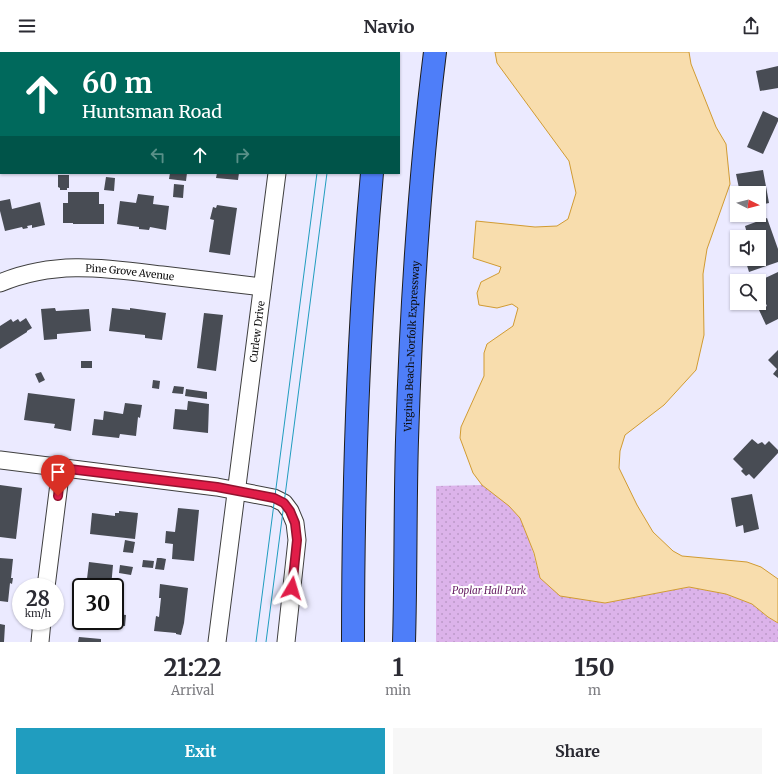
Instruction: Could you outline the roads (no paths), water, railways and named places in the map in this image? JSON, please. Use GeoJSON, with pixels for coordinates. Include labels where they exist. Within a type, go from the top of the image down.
{"type":"FeatureCollection","features":[{"type":"Feature","properties":{"kind":"highway","name":"Virginia Beach-Norfolk Expressway"},"geometry":{"type":"LineString","coordinates":[[404,642],[407,442],[411,339],[422,188],[435,52]]}},
{"type":"Feature","properties":{"kind":"highway"},"geometry":{"type":"LineString","coordinates":[[353,642],[353,538],[356,434],[366,241],[372,174]]}},
{"type":"Feature","properties":{"kind":"highway"},"geometry":{"type":"LineString","coordinates":[[406,552],[411,642]]}},
{"type":"Feature","properties":{"kind":"street","name":"Curlew Drive"},"geometry":{"type":"LineString","coordinates":[[217,642],[277,174]]}},
{"type":"Feature","properties":{"kind":"street","name":"Pine Grove Avenue"},"geometry":{"type":"LineString","coordinates":[[0,283],[16,276],[35,271],[70,267],[101,267],[262,287]]}},
{"type":"Feature","properties":{"kind":"street"},"geometry":{"type":"LineString","coordinates":[[0,460],[237,490],[274,498],[284,503],[290,511],[295,523],[297,540],[286,642]]}},
{"type":"Feature","properties":{"kind":"street"},"geometry":{"type":"LineString","coordinates":[[47,578],[61,468]]}},
{"type":"Feature","properties":{"kind":"street"},"geometry":{"type":"LineString","coordinates":[[40,642],[41,630]]}},
{"type":"Feature","properties":{"kind":"tram line"},"geometry":{"type":"LineString","coordinates":[[256,642],[317,174]]}},
{"type":"Feature","properties":{"kind":"tram line"},"geometry":{"type":"LineString","coordinates":[[266,642],[327,174]]}},
{"type":"Feature","properties":{"kind":"park label","name":"Poplar Hall Park"},"geometry":{"type":"Point","coordinates":[489,590]}}]}
